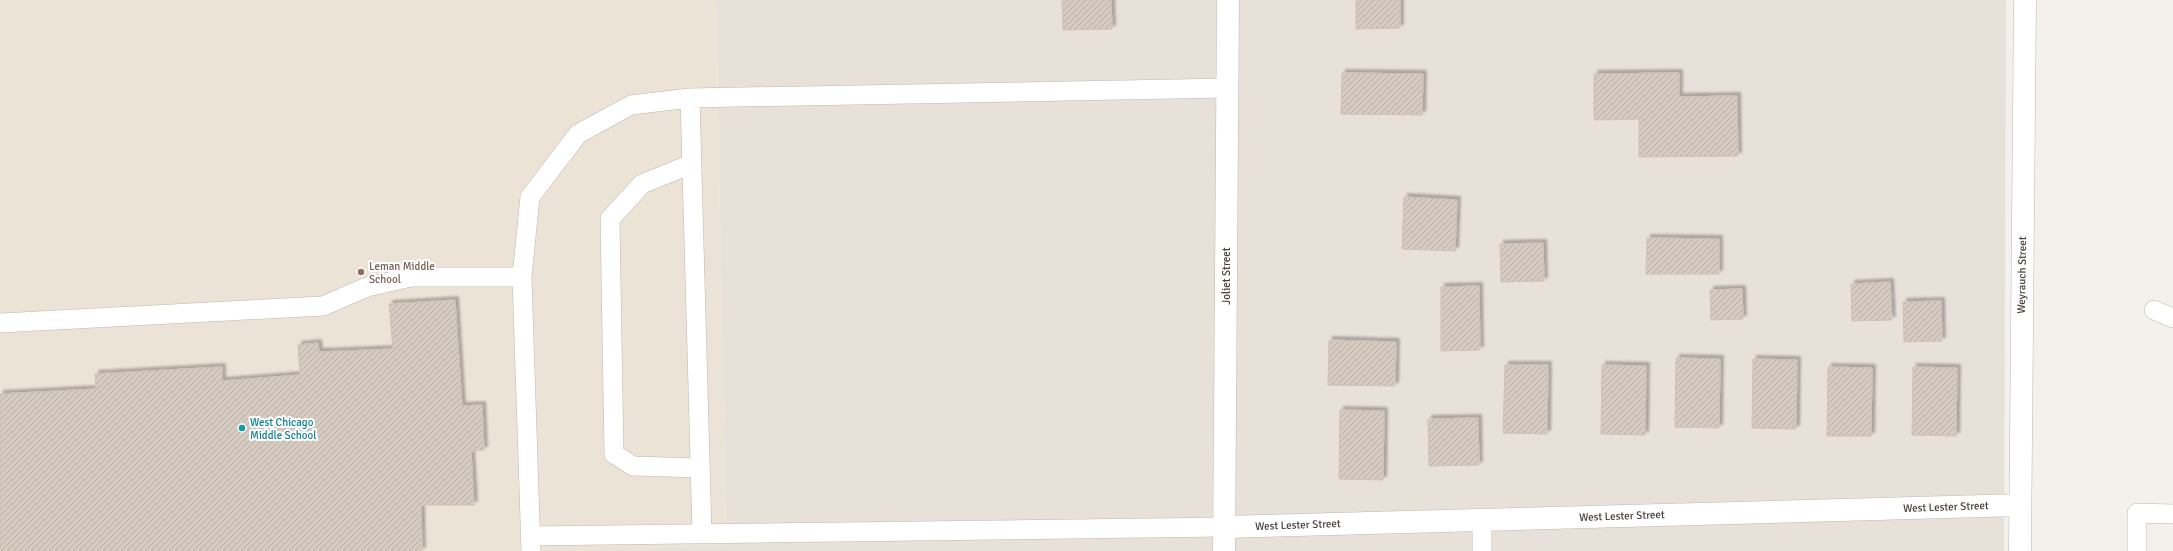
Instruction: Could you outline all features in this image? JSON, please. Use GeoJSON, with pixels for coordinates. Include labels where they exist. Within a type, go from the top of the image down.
{"type":"FeatureCollection","features":[{"type":"Feature","properties":{"kind":"street","name":"Joliet Street"},"geometry":{"type":"LineString","coordinates":[[1224,551],[1228,0]]}},
{"type":"Feature","properties":{"kind":"street","name":"Weyrauch Street"},"geometry":{"type":"LineString","coordinates":[[2020,551],[2025,0]]}},
{"type":"Feature","properties":{"kind":"street","name":"West Lester Street"},"geometry":{"type":"LineString","coordinates":[[1224,527],[2020,505]]}},
{"type":"Feature","properties":{"kind":"lane"},"geometry":{"type":"LineString","coordinates":[[1224,527],[702,533],[531,543],[522,277],[530,197],[578,134],[631,105],[690,98],[1227,88]]}},
{"type":"Feature","properties":{"kind":"lane"},"geometry":{"type":"LineString","coordinates":[[690,98],[702,533]]}},
{"type":"Feature","properties":{"kind":"lane"},"geometry":{"type":"LineString","coordinates":[[691,164],[642,184],[610,219],[614,454],[633,466],[700,468]]}},
{"type":"Feature","properties":{"kind":"lane"},"geometry":{"type":"LineString","coordinates":[[0,323],[323,306],[367,287],[411,277],[522,277]]}},
{"type":"Feature","properties":{"kind":"lane"},"geometry":{"type":"LineString","coordinates":[[2154,310],[2173,318]]}},
{"type":"Feature","properties":{"kind":"lane"},"geometry":{"type":"LineString","coordinates":[[2137,551],[2137,513],[2173,514]]}},
{"type":"Feature","properties":{"kind":"lane"},"geometry":{"type":"LineString","coordinates":[[1482,520],[1482,551]]}},
{"type":"Feature","properties":{"kind":"shaded area","name":"Leman Middle School"},"geometry":{"type":"Polygon","coordinates":[[[0,0],[716,0],[726,545],[647,548],[647,551],[0,551],[0,0]]]}},
{"type":"Feature","properties":{"kind":"shaded area"},"geometry":{"type":"Polygon","coordinates":[[[716,0],[2006,0],[2004,551],[647,551],[646,548],[726,545],[716,0]]]}},
{"type":"Feature","properties":{"kind":"building"},"geometry":{"type":"Polygon","coordinates":[[[1062,0],[1111,0],[1112,29],[1063,30],[1062,0]]]}},
{"type":"Feature","properties":{"kind":"building"},"geometry":{"type":"Polygon","coordinates":[[[1356,0],[1400,0],[1400,28],[1356,29],[1356,0]]]}},
{"type":"Feature","properties":{"kind":"building"},"geometry":{"type":"Polygon","coordinates":[[[1342,73],[1423,74],[1422,115],[1341,114],[1342,73]]]}},
{"type":"Feature","properties":{"kind":"building"},"geometry":{"type":"Polygon","coordinates":[[[1679,73],[1679,97],[1737,96],[1738,156],[1639,157],[1639,119],[1594,120],[1594,74],[1679,73]]]}},
{"type":"Feature","properties":{"kind":"building"},"geometry":{"type":"Polygon","coordinates":[[[1404,197],[1457,200],[1455,251],[1402,249],[1404,197]]]}},
{"type":"Feature","properties":{"kind":"building"},"geometry":{"type":"Polygon","coordinates":[[[1647,238],[1719,239],[1719,274],[1646,274],[1647,238]]]}},
{"type":"Feature","properties":{"kind":"building"},"geometry":{"type":"Polygon","coordinates":[[[1543,243],[1544,281],[1501,282],[1500,244],[1543,243]]]}},
{"type":"Feature","properties":{"kind":"building"},"geometry":{"type":"Polygon","coordinates":[[[1890,282],[1892,320],[1852,321],[1851,284],[1890,282]]]}},
{"type":"Feature","properties":{"kind":"building"},"geometry":{"type":"Polygon","coordinates":[[[1479,286],[1480,350],[1441,351],[1441,287],[1479,286]]]}},
{"type":"Feature","properties":{"kind":"building"},"geometry":{"type":"Polygon","coordinates":[[[1742,289],[1743,319],[1711,320],[1710,290],[1742,289]]]}},
{"type":"Feature","properties":{"kind":"building","name":"West Chicago Middle School"},"geometry":{"type":"Polygon","coordinates":[[[455,300],[462,406],[482,405],[484,450],[471,451],[474,505],[421,505],[422,551],[0,551],[0,394],[96,389],[95,374],[222,367],[222,381],[300,375],[298,345],[318,343],[319,352],[393,349],[389,304],[455,300]]]}},
{"type":"Feature","properties":{"kind":"building"},"geometry":{"type":"Polygon","coordinates":[[[1941,301],[1942,341],[1904,342],[1903,302],[1941,301]]]}},
{"type":"Feature","properties":{"kind":"building"},"geometry":{"type":"Polygon","coordinates":[[[1329,340],[1396,342],[1395,386],[1328,385],[1329,340]]]}},
{"type":"Feature","properties":{"kind":"building"},"geometry":{"type":"Polygon","coordinates":[[[1676,358],[1720,359],[1719,428],[1675,427],[1676,358]]]}},
{"type":"Feature","properties":{"kind":"building"},"geometry":{"type":"Polygon","coordinates":[[[1753,359],[1797,360],[1796,429],[1752,428],[1753,359]]]}},
{"type":"Feature","properties":{"kind":"building"},"geometry":{"type":"Polygon","coordinates":[[[1505,365],[1548,365],[1547,434],[1503,433],[1505,365]]]}},
{"type":"Feature","properties":{"kind":"building"},"geometry":{"type":"Polygon","coordinates":[[[1602,365],[1646,366],[1645,435],[1601,434],[1602,365]]]}},
{"type":"Feature","properties":{"kind":"building"},"geometry":{"type":"Polygon","coordinates":[[[1828,367],[1872,368],[1871,436],[1827,436],[1828,367]]]}},
{"type":"Feature","properties":{"kind":"building"},"geometry":{"type":"Polygon","coordinates":[[[1913,367],[1957,368],[1956,436],[1912,435],[1913,367]]]}},
{"type":"Feature","properties":{"kind":"building"},"geometry":{"type":"Polygon","coordinates":[[[1340,410],[1384,411],[1383,480],[1339,479],[1340,410]]]}},
{"type":"Feature","properties":{"kind":"building"},"geometry":{"type":"Polygon","coordinates":[[[1478,418],[1479,465],[1429,466],[1428,419],[1478,418]]]}},
{"type":"Feature","properties":{"kind":"place","name":"Leman Middle School"},"geometry":{"type":"Point","coordinates":[361,272]}},
{"type":"Feature","properties":{"kind":"place","name":"West Chicago Middle School"},"geometry":{"type":"Point","coordinates":[242,428]}}]}
